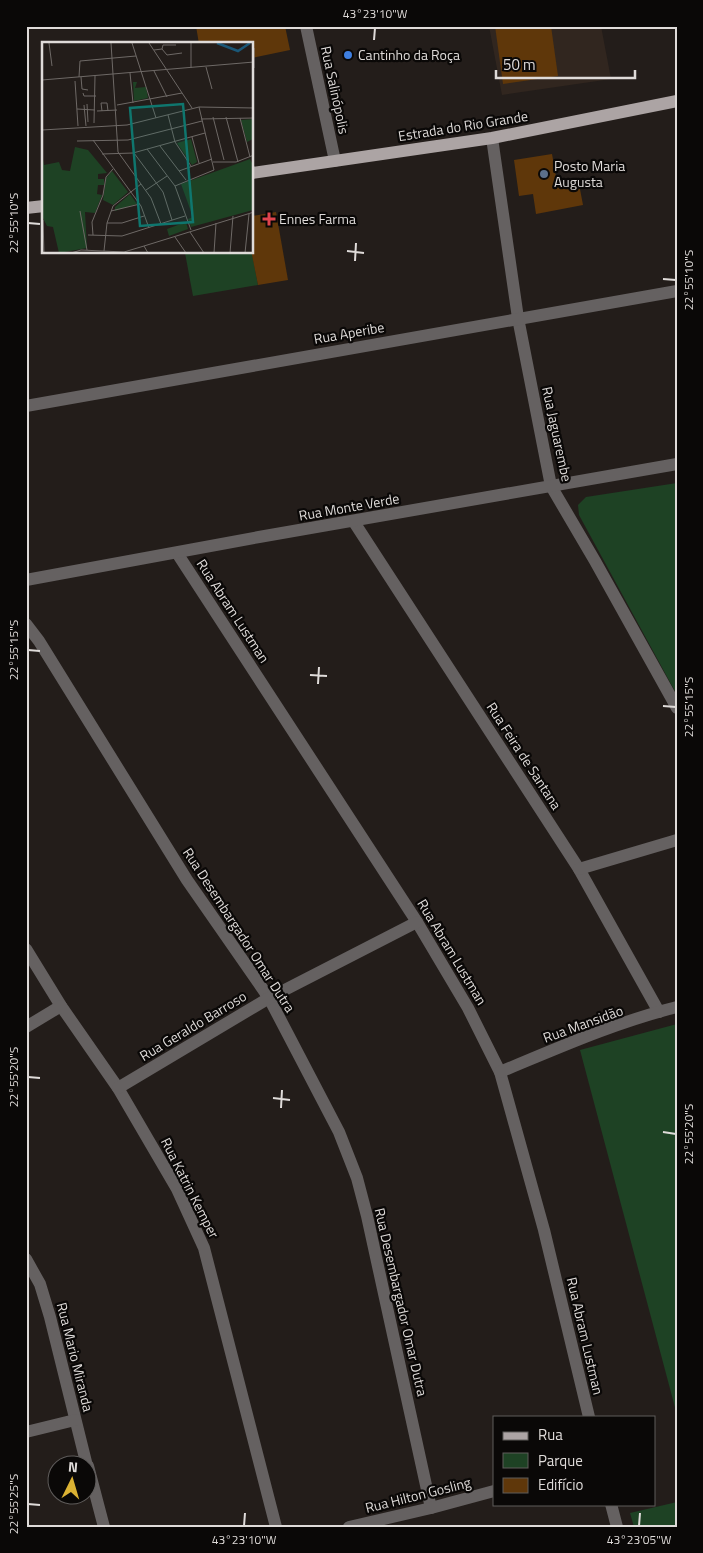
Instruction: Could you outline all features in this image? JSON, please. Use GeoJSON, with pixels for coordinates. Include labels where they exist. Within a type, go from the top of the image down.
{"type":"FeatureCollection","features":[{"type":"Feature","properties":{"kind":"main road","name":"Estrada do Rio Grande"},"geometry":{"type":"LineString","coordinates":[[254,174],[492,138],[677,101]]}},
{"type":"Feature","properties":{"kind":"main road"},"geometry":{"type":"LineString","coordinates":[[26,208],[42,206]]}},
{"type":"Feature","properties":{"kind":"street","name":"Rua Salinópolis"},"geometry":{"type":"LineString","coordinates":[[306,26],[335,161]]}},
{"type":"Feature","properties":{"kind":"street","name":"Rua Jaguarembe"},"geometry":{"type":"LineString","coordinates":[[492,138],[518,318],[551,486],[596,560],[677,708]]}},
{"type":"Feature","properties":{"kind":"street","name":"Rua Aperibe"},"geometry":{"type":"LineString","coordinates":[[26,406],[677,291]]}},
{"type":"Feature","properties":{"kind":"street","name":"Rua Monte Verde"},"geometry":{"type":"LineString","coordinates":[[26,580],[677,464]]}},
{"type":"Feature","properties":{"kind":"street","name":"Rua Feira de Santana"},"geometry":{"type":"LineString","coordinates":[[354,522],[579,869],[659,1012]]}},
{"type":"Feature","properties":{"kind":"street","name":"Rua Abram Lustman"},"geometry":{"type":"LineString","coordinates":[[177,553],[417,922],[468,1008],[500,1072],[544,1230],[589,1416]]}},
{"type":"Feature","properties":{"kind":"street","name":"Rua Desembargador Omar Dutra"},"geometry":{"type":"LineString","coordinates":[[26,624],[187,880],[269,998],[339,1132],[357,1178],[369,1226],[432,1508]]}},
{"type":"Feature","properties":{"kind":"street"},"geometry":{"type":"LineString","coordinates":[[579,869],[677,840]]}},
{"type":"Feature","properties":{"kind":"street","name":"Rua Geraldo Barroso"},"geometry":{"type":"LineString","coordinates":[[118,1088],[269,998],[417,922]]}},
{"type":"Feature","properties":{"kind":"street","name":"Rua Katrin Kemper"},"geometry":{"type":"LineString","coordinates":[[26,949],[61,1006],[118,1088],[177,1189],[204,1248],[276,1527]]}},
{"type":"Feature","properties":{"kind":"street"},"geometry":{"type":"LineString","coordinates":[[26,1027],[61,1006]]}},
{"type":"Feature","properties":{"kind":"street","name":"Rua Mansidão"},"geometry":{"type":"LineString","coordinates":[[500,1072],[575,1041],[677,1007]]}},
{"type":"Feature","properties":{"kind":"street","name":"Rua Mario Miranda"},"geometry":{"type":"LineString","coordinates":[[28,1265],[40,1284],[84,1456]]}},
{"type":"Feature","properties":{"kind":"street"},"geometry":{"type":"LineString","coordinates":[[26,1432],[75,1420]]}},
{"type":"Feature","properties":{"kind":"street","name":"Rua Hilton Gosling"},"geometry":{"type":"LineString","coordinates":[[349,1527],[432,1508],[493,1491]]}},
{"type":"Feature","properties":{"kind":"street","name":"Rua Mario Miranda"},"geometry":{"type":"LineString","coordinates":[[98,1505],[104,1527]]}},
{"type":"Feature","properties":{"kind":"street"},"geometry":{"type":"LineString","coordinates":[[612,1506],[617,1527]]}},
{"type":"Feature","properties":{"kind":"shaded area"},"geometry":{"type":"Polygon","coordinates":[[[489,26],[601,26],[611,79],[502,95],[489,26]]]}},
{"type":"Feature","properties":{"kind":"green space"},"geometry":{"type":"Polygon","coordinates":[[[185,254],[252,254],[258,285],[193,296],[185,254]]]}},
{"type":"Feature","properties":{"kind":"green space"},"geometry":{"type":"Polygon","coordinates":[[[677,483],[677,695],[579,515],[578,505],[586,497],[677,483]]]}},
{"type":"Feature","properties":{"kind":"green space"},"geometry":{"type":"Polygon","coordinates":[[[677,1024],[677,1415],[580,1050],[677,1024]]]}},
{"type":"Feature","properties":{"kind":"green space"},"geometry":{"type":"Polygon","coordinates":[[[677,1502],[677,1527],[634,1527],[630,1513],[677,1502]]]}},
{"type":"Feature","properties":{"kind":"building"},"geometry":{"type":"Polygon","coordinates":[[[196,26],[285,26],[290,50],[254,58],[254,42],[199,42],[196,26]]]}},
{"type":"Feature","properties":{"kind":"building"},"geometry":{"type":"Polygon","coordinates":[[[495,26],[551,26],[558,76],[503,84],[495,26]]]}},
{"type":"Feature","properties":{"kind":"building"},"geometry":{"type":"Polygon","coordinates":[[[552,154],[558,188],[579,184],[583,205],[536,214],[533,194],[519,196],[514,160],[552,154]]]}},
{"type":"Feature","properties":{"kind":"building"},"geometry":{"type":"Polygon","coordinates":[[[276,212],[288,280],[258,285],[252,255],[254,254],[254,216],[276,212]]]}},
{"type":"Feature","properties":{"kind":"place","name":"Cantinho da Roça"},"geometry":{"type":"Point","coordinates":[348,55]}},
{"type":"Feature","properties":{"kind":"place","name":"Posto Maria Augusta"},"geometry":{"type":"Point","coordinates":[544,174]}},
{"type":"Feature","properties":{"kind":"place","name":"Ennes Farma"},"geometry":{"type":"Point","coordinates":[269,219]}}]}
